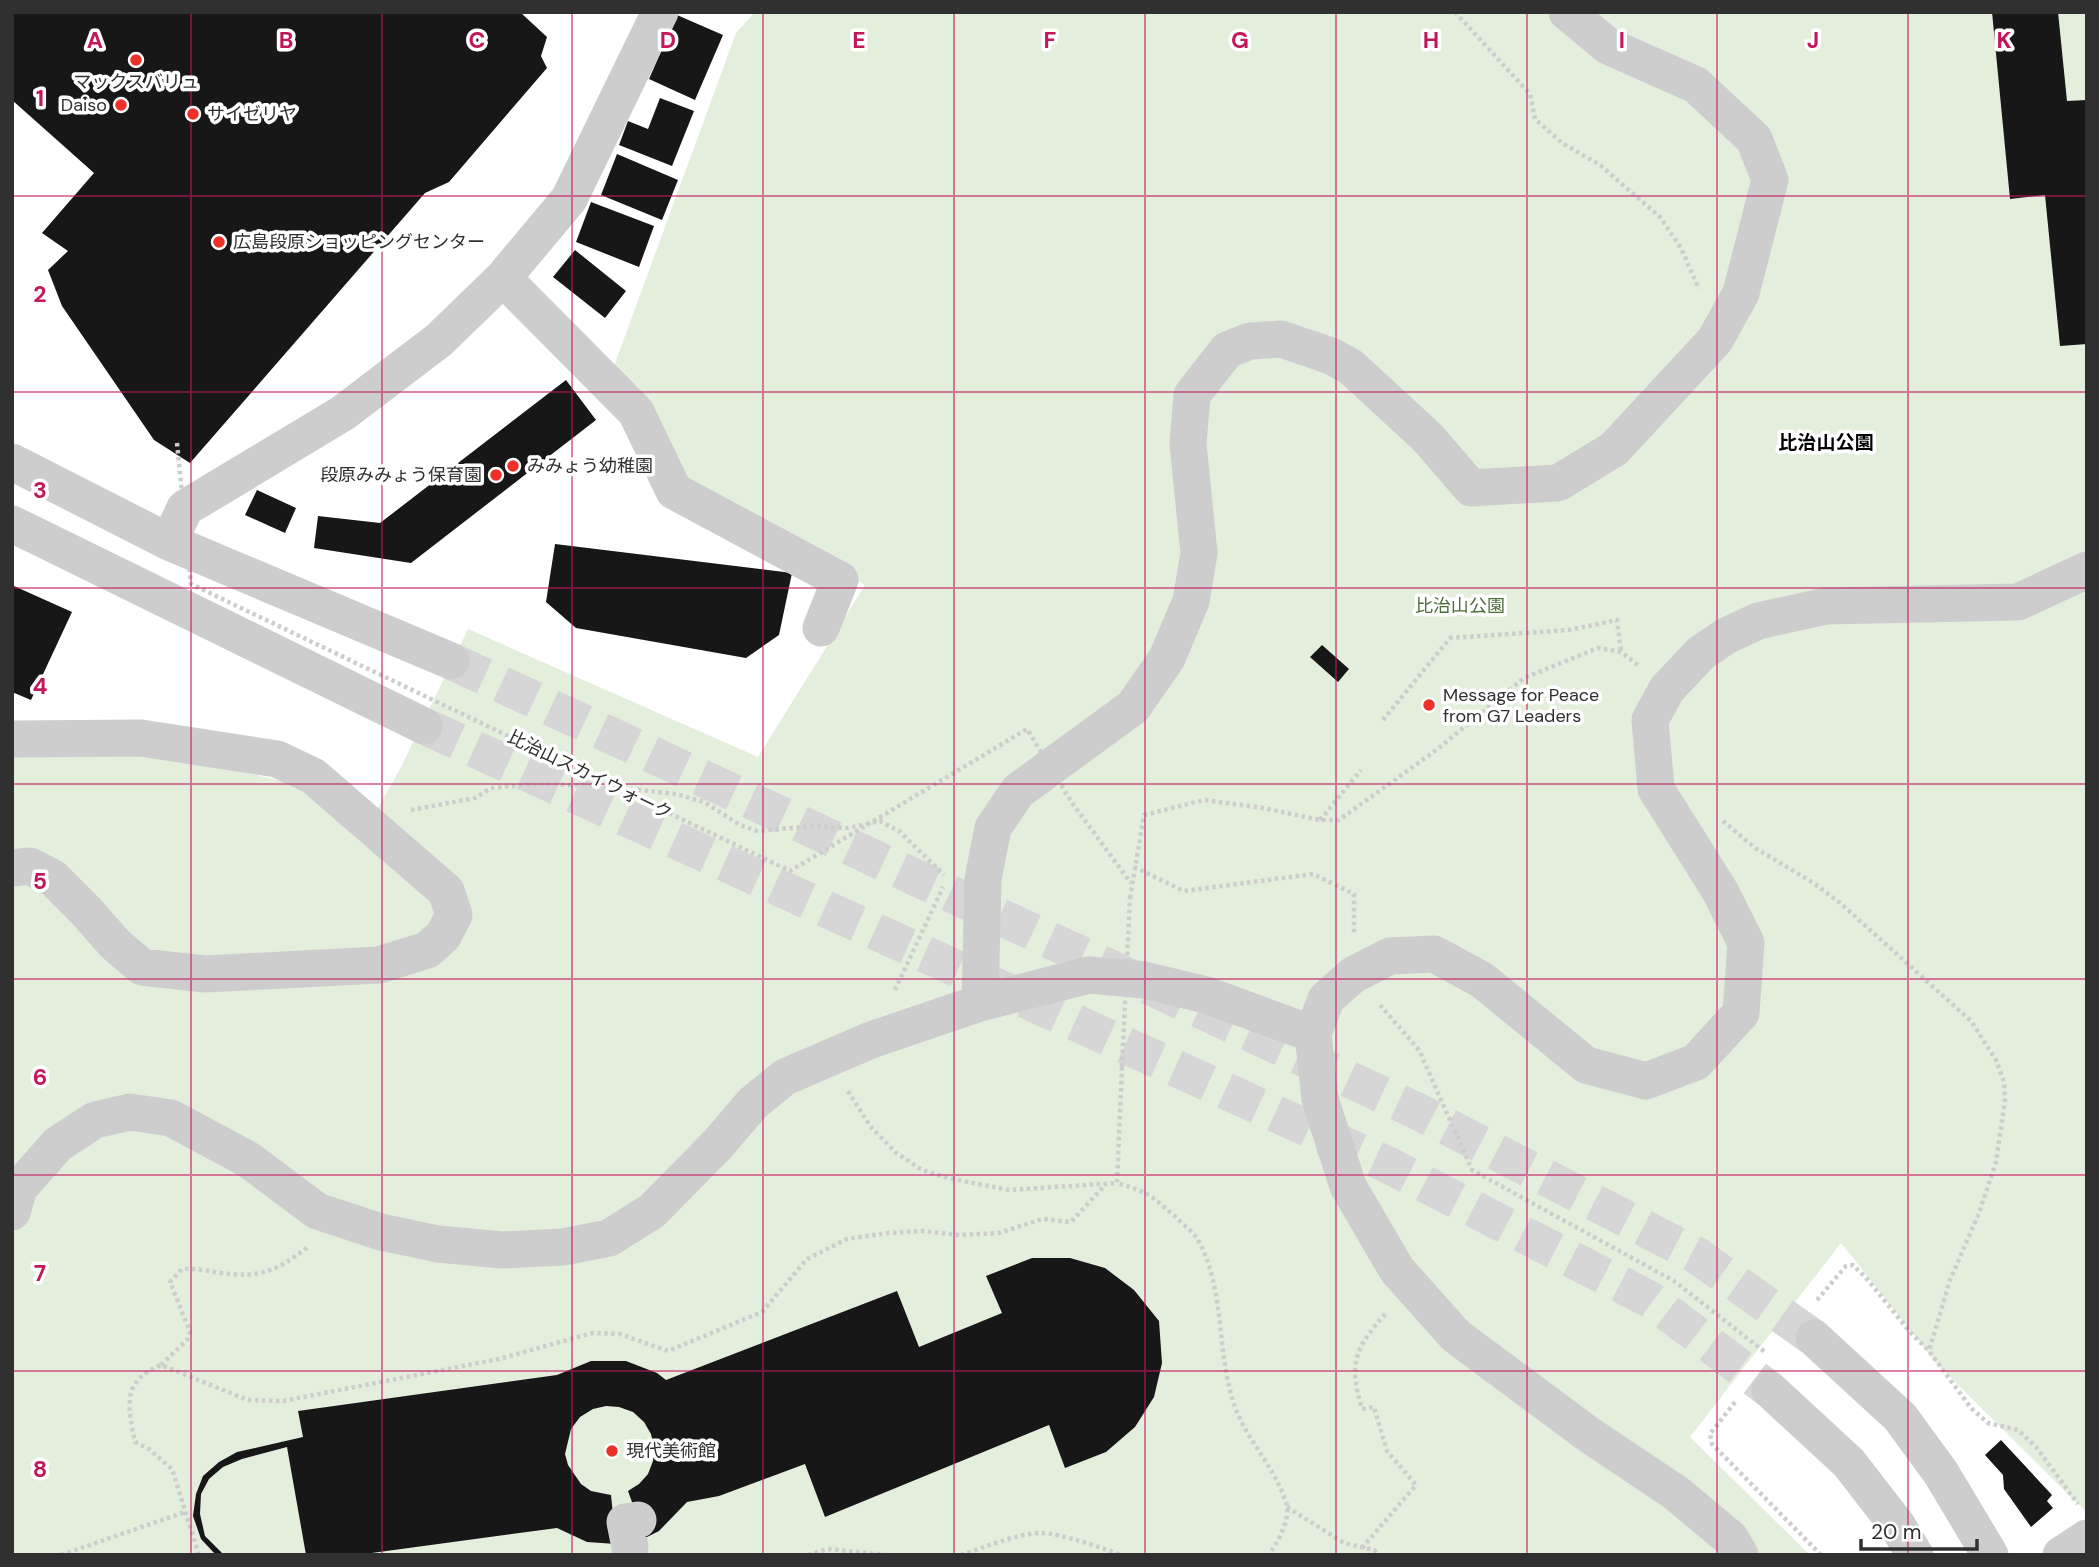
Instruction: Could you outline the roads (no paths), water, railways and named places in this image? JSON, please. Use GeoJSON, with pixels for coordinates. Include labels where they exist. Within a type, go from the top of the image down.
{"type":"FeatureCollection","features":[{"type":"Feature","properties":{"kind":"street"},"geometry":{"type":"LineString","coordinates":[[169,542],[185,508],[343,412],[439,340],[503,278],[569,199],[660,12]]}},
{"type":"Feature","properties":{"kind":"street"},"geometry":{"type":"LineString","coordinates":[[980,1003],[983,879],[993,828],[1018,791],[1133,707],[1167,658],[1191,601],[1199,553],[1188,444],[1192,395],[1227,350],[1250,341],[1280,339],[1331,356],[1351,367],[1428,438],[1471,488],[1558,483],[1614,449],[1714,340],[1741,293],[1770,180],[1754,139],[1696,85],[1608,46],[1567,12]]}},
{"type":"Feature","properties":{"kind":"street"},"geometry":{"type":"LineString","coordinates":[[503,278],[636,412],[674,491],[840,580],[821,628]]}},
{"type":"Feature","properties":{"kind":"street"},"geometry":{"type":"LineString","coordinates":[[12,462],[169,542],[451,661]]}},
{"type":"Feature","properties":{"kind":"street"},"geometry":{"type":"LineString","coordinates":[[12,524],[424,726]]}},
{"type":"Feature","properties":{"kind":"street"},"geometry":{"type":"LineString","coordinates":[[1740,1555],[1730,1538],[1676,1493],[1588,1434],[1456,1336],[1397,1270],[1348,1186],[1320,1099],[1314,1034],[1326,999],[1353,975],[1390,956],[1434,954],[1482,980],[1586,1065],[1646,1081],[1696,1062],[1741,1013],[1746,943],[1720,891],[1656,789],[1650,720],[1667,689],[1701,653],[1726,636],[1758,621],[1826,606],[2018,602],[2087,570]]}},
{"type":"Feature","properties":{"kind":"street"},"geometry":{"type":"LineString","coordinates":[[12,739],[141,738],[277,759],[313,776],[446,891],[454,915],[443,936],[427,950],[379,965],[205,974],[142,967],[115,944],[53,878],[30,866],[12,868]]}},
{"type":"Feature","properties":{"kind":"street"},"geometry":{"type":"LineString","coordinates":[[12,1212],[19,1188],[58,1144],[95,1120],[131,1112],[172,1118],[249,1160],[317,1211],[381,1232],[438,1244],[502,1251],[563,1247],[609,1238],[652,1211],[718,1144],[753,1103],[785,1077],[883,1036],[980,1003],[1088,975],[1144,980],[1206,995],[1314,1034]]}},
{"type":"Feature","properties":{"kind":"street"},"geometry":{"type":"LineString","coordinates":[[1814,1338],[1900,1417],[1941,1473],[1990,1555]]}},
{"type":"Feature","properties":{"kind":"street"},"geometry":{"type":"LineString","coordinates":[[1771,1373],[1849,1463],[1897,1525],[1915,1555]]}},
{"type":"Feature","properties":{"kind":"street"},"geometry":{"type":"LineString","coordinates":[[2060,1555],[2087,1538]]}},
{"type":"Feature","properties":{"kind":"tunnel"},"geometry":{"type":"LineString","coordinates":[[451,661],[1415,1110],[1696,1255],[1814,1338]]}},
{"type":"Feature","properties":{"kind":"tunnel"},"geometry":{"type":"LineString","coordinates":[[424,726],[1386,1164],[1651,1300],[1770,1390]]}},
{"type":"Feature","properties":{"kind":"place","name":"マックスバリュ"},"geometry":{"type":"Point","coordinates":[136,60]}},
{"type":"Feature","properties":{"kind":"place","name":"Daiso"},"geometry":{"type":"Point","coordinates":[121,105]}},
{"type":"Feature","properties":{"kind":"place","name":"サイゼリヤ"},"geometry":{"type":"Point","coordinates":[193,114]}},
{"type":"Feature","properties":{"kind":"place","name":"広島段原ショッピングセンター"},"geometry":{"type":"Point","coordinates":[219,242]}},
{"type":"Feature","properties":{"kind":"place","name":"みみょう幼稚園"},"geometry":{"type":"Point","coordinates":[513,466]}},
{"type":"Feature","properties":{"kind":"place","name":"段原みみょう保育園"},"geometry":{"type":"Point","coordinates":[496,475]}},
{"type":"Feature","properties":{"kind":"place","name":"Message for Peace from G7 Leaders"},"geometry":{"type":"Point","coordinates":[1429,705]}},
{"type":"Feature","properties":{"kind":"place","name":"現代美術館"},"geometry":{"type":"Point","coordinates":[612,1451]}},
{"type":"Feature","properties":{"kind":"district","name":"比治山公園"},"geometry":{"type":"Point","coordinates":[1826,442]}}]}
